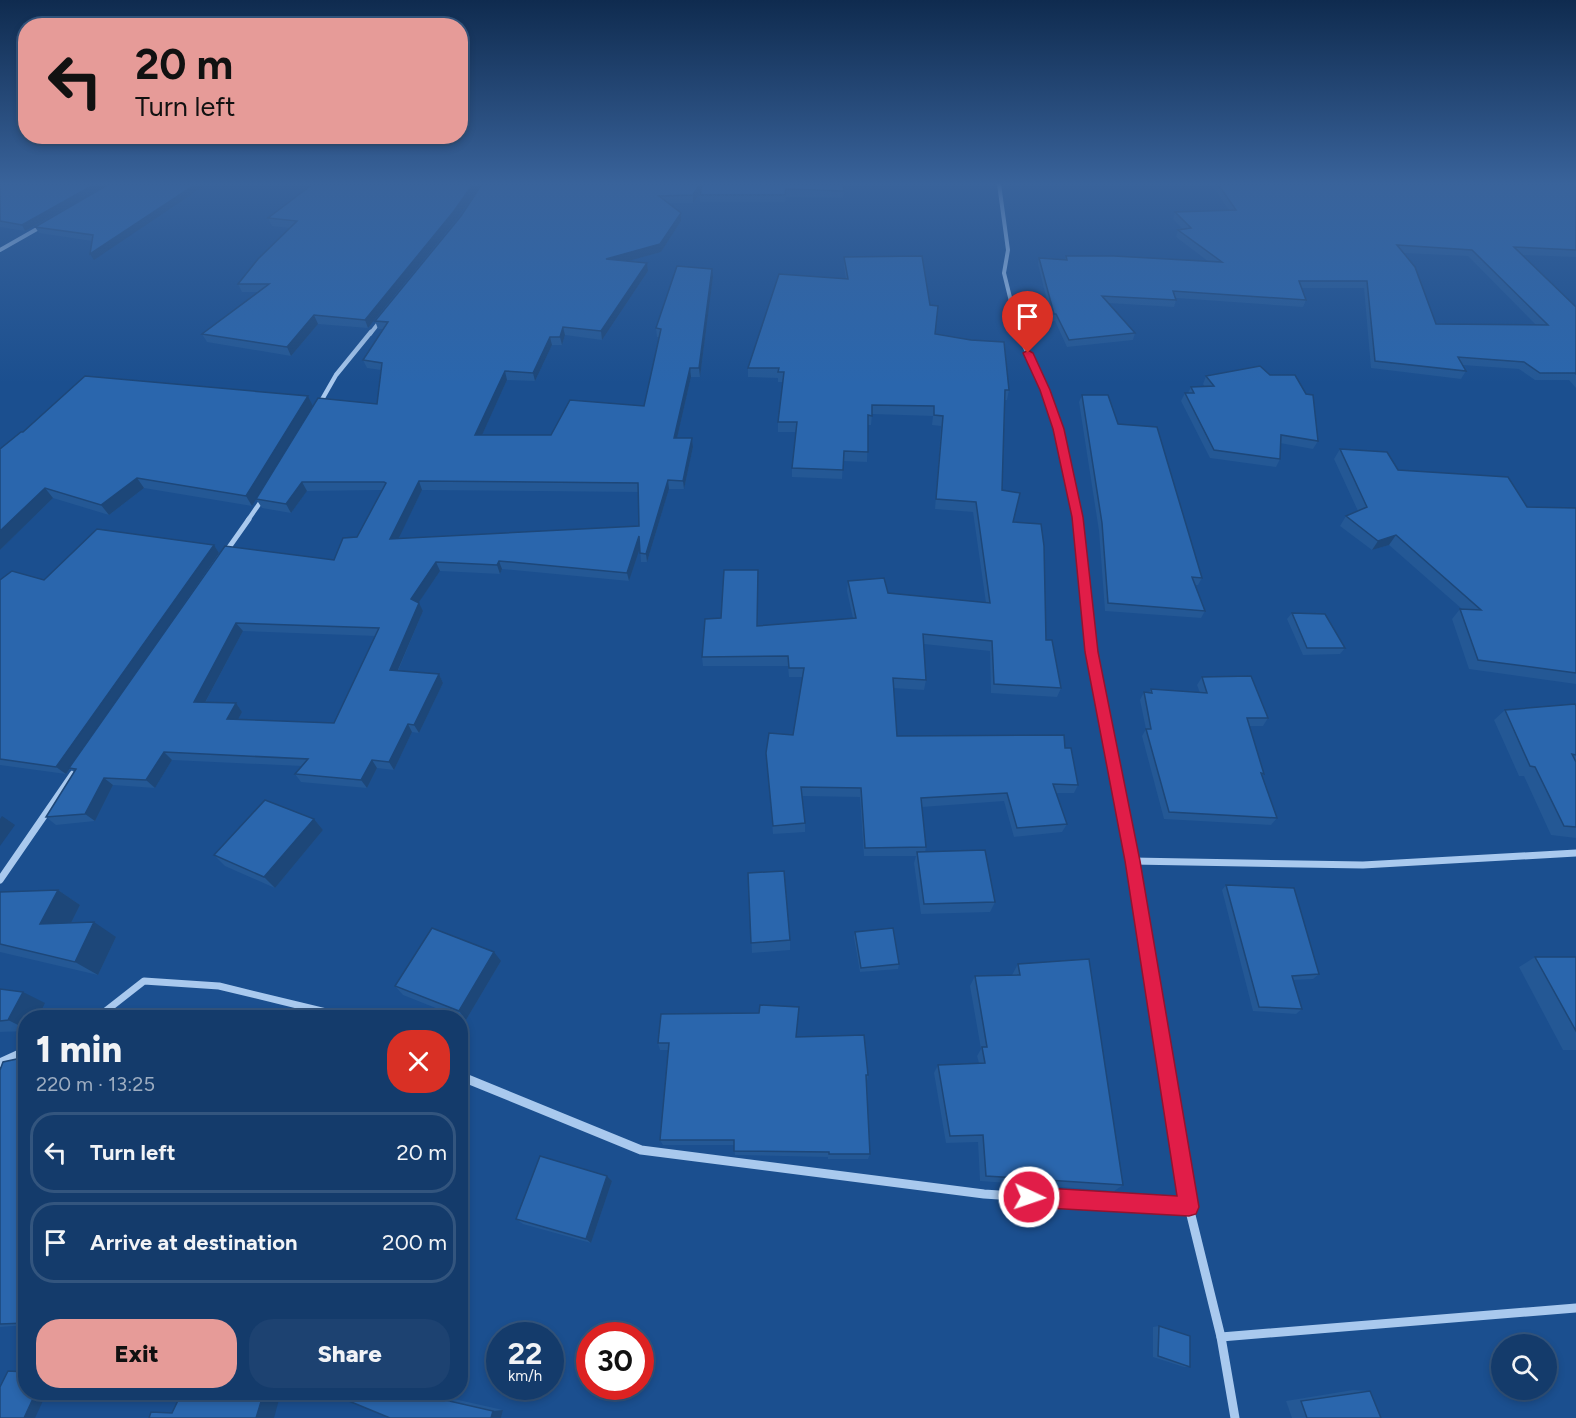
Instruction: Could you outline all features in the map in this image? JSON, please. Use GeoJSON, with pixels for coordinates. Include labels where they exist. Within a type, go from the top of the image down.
{"type":"FeatureCollection","features":[{"type":"Feature","properties":{"kind":"street"},"geometry":{"type":"LineString","coordinates":[[1008,250],[1004,273],[1019,335],[1045,390],[1059,429],[1077,517],[1091,652],[1132,861],[1189,1207],[1221,1337],[1235,1418]]}},
{"type":"Feature","properties":{"kind":"street"},"geometry":{"type":"LineString","coordinates":[[314,413],[336,375],[387,312]]}},
{"type":"Feature","properties":{"kind":"street"},"geometry":{"type":"LineString","coordinates":[[222,558],[269,489]]}},
{"type":"Feature","properties":{"kind":"street"},"geometry":{"type":"LineString","coordinates":[[0,880],[74,773]]}},
{"type":"Feature","properties":{"kind":"street"},"geometry":{"type":"LineString","coordinates":[[1132,861],[1363,865],[1576,853]]}},
{"type":"Feature","properties":{"kind":"street"},"geometry":{"type":"LineString","coordinates":[[107,1010],[144,981],[219,986],[318,1010]]}},
{"type":"Feature","properties":{"kind":"street"},"geometry":{"type":"LineString","coordinates":[[0,1063],[18,1055]]}},
{"type":"Feature","properties":{"kind":"street"},"geometry":{"type":"LineString","coordinates":[[468,1079],[641,1150],[984,1194],[1189,1207]]}},
{"type":"Feature","properties":{"kind":"street"},"geometry":{"type":"LineString","coordinates":[[1221,1337],[1576,1308]]}},
{"type":"Feature","properties":{"kind":"building"},"geometry":{"type":"Polygon","coordinates":[[[267,250],[422,250],[365,320],[314,315],[287,347],[202,334],[269,284],[238,284],[267,250]]]}},
{"type":"Feature","properties":{"kind":"building"},"geometry":{"type":"Polygon","coordinates":[[[433,250],[638,250],[606,259],[647,263],[601,331],[563,327],[560,337],[550,337],[533,373],[505,371],[475,435],[551,435],[570,400],[644,406],[661,329],[656,328],[677,266],[712,269],[699,368],[690,368],[674,438],[692,438],[683,481],[668,480],[646,554],[640,553],[639,536],[627,573],[499,561],[497,565],[436,562],[411,599],[419,603],[390,670],[439,674],[414,725],[408,724],[389,762],[372,760],[361,780],[295,774],[308,759],[164,752],[146,780],[104,778],[85,814],[46,817],[76,769],[69,768],[225,546],[334,560],[343,538],[357,537],[386,483],[302,482],[286,504],[256,499],[318,398],[377,404],[382,363],[363,360],[388,322],[375,321],[433,250]],[[419,481],[390,539],[639,526],[638,483],[419,481]],[[236,623],[194,702],[236,703],[227,719],[334,723],[379,628],[236,623]]]}},
{"type":"Feature","properties":{"kind":"building"},"geometry":{"type":"Polygon","coordinates":[[[1206,250],[1401,250],[1415,267],[1436,324],[1548,325],[1472,250],[1517,250],[1576,307],[1576,374],[1540,373],[1524,362],[1458,357],[1466,371],[1375,361],[1367,281],[1299,281],[1306,300],[1173,291],[1176,300],[1102,296],[1135,333],[1069,340],[1054,314],[1039,258],[1067,260],[1066,256],[1114,256],[1222,262],[1206,250]]]}},
{"type":"Feature","properties":{"kind":"building"},"geometry":{"type":"Polygon","coordinates":[[[922,256],[930,305],[938,306],[935,334],[971,340],[1004,342],[1009,390],[1005,390],[1002,490],[1020,493],[1013,522],[1041,524],[1044,546],[1046,640],[1052,640],[1061,688],[994,684],[992,641],[923,634],[926,680],[893,678],[897,736],[1064,735],[1065,748],[1071,748],[1078,785],[1053,784],[1067,824],[1017,828],[1007,793],[921,798],[926,847],[865,848],[861,788],[801,787],[805,823],[773,826],[766,753],[769,733],[793,735],[804,668],[789,668],[788,656],[702,657],[705,619],[721,618],[724,570],[758,570],[757,626],[856,618],[848,581],[884,578],[888,593],[990,603],[976,502],[936,499],[943,416],[934,415],[934,406],[872,405],[872,416],[868,415],[868,452],[844,451],[843,470],[792,468],[797,422],[778,422],[784,372],[778,372],[779,368],[748,368],[779,274],[848,279],[844,257],[922,256]]]}},
{"type":"Feature","properties":{"kind":"building"},"geometry":{"type":"Polygon","coordinates":[[[1260,366],[1270,375],[1295,375],[1306,394],[1313,395],[1318,441],[1281,435],[1280,459],[1214,450],[1185,393],[1194,393],[1191,387],[1214,386],[1206,376],[1260,366]]]}},
{"type":"Feature","properties":{"kind":"building"},"geometry":{"type":"Polygon","coordinates":[[[85,376],[308,396],[246,496],[137,478],[101,505],[45,488],[0,531],[0,449],[23,432],[85,376]]]}},
{"type":"Feature","properties":{"kind":"building"},"geometry":{"type":"Polygon","coordinates":[[[1082,395],[1108,395],[1118,424],[1157,427],[1202,578],[1192,577],[1205,611],[1108,603],[1102,523],[1082,395]]]}},
{"type":"Feature","properties":{"kind":"building"},"geometry":{"type":"Polygon","coordinates":[[[1340,449],[1387,452],[1398,470],[1508,477],[1527,507],[1576,508],[1576,673],[1478,660],[1460,609],[1481,610],[1396,535],[1378,541],[1346,516],[1367,507],[1340,449]]]}},
{"type":"Feature","properties":{"kind":"building"},"geometry":{"type":"Polygon","coordinates":[[[97,529],[214,545],[56,767],[0,759],[0,580],[12,571],[44,580],[97,529]]]}},
{"type":"Feature","properties":{"kind":"building"},"geometry":{"type":"Polygon","coordinates":[[[1292,613],[1325,614],[1345,648],[1307,648],[1292,613]]]}},
{"type":"Feature","properties":{"kind":"building"},"geometry":{"type":"Polygon","coordinates":[[[1251,676],[1268,718],[1247,718],[1264,774],[1261,773],[1277,818],[1169,812],[1146,729],[1151,729],[1144,692],[1152,693],[1151,689],[1207,693],[1202,677],[1251,676]]]}},
{"type":"Feature","properties":{"kind":"building"},"geometry":{"type":"Polygon","coordinates":[[[1575,704],[1576,755],[1572,754],[1576,762],[1576,827],[1564,826],[1535,767],[1530,766],[1505,710],[1575,704]]]}},
{"type":"Feature","properties":{"kind":"building"},"geometry":{"type":"Polygon","coordinates":[[[265,800],[314,819],[264,877],[214,855],[265,800]]]}},
{"type":"Feature","properties":{"kind":"building"},"geometry":{"type":"Polygon","coordinates":[[[985,850],[995,902],[924,904],[917,852],[985,850]]]}},
{"type":"Feature","properties":{"kind":"building"},"geometry":{"type":"Polygon","coordinates":[[[784,871],[790,940],[751,943],[748,873],[784,871]]]}},
{"type":"Feature","properties":{"kind":"building"},"geometry":{"type":"Polygon","coordinates":[[[1226,885],[1294,888],[1319,974],[1292,976],[1302,1009],[1259,1007],[1226,885]]]}},
{"type":"Feature","properties":{"kind":"building"},"geometry":{"type":"Polygon","coordinates":[[[58,890],[40,924],[94,922],[75,962],[0,944],[0,892],[58,890]]]}},
{"type":"Feature","properties":{"kind":"building"},"geometry":{"type":"Polygon","coordinates":[[[432,928],[494,952],[460,1010],[395,986],[432,928]]]}},
{"type":"Feature","properties":{"kind":"building"},"geometry":{"type":"Polygon","coordinates":[[[893,928],[899,964],[861,968],[855,932],[893,928]]]}},
{"type":"Feature","properties":{"kind":"building"},"geometry":{"type":"Polygon","coordinates":[[[1535,957],[1576,957],[1576,1031],[1535,957]]]}},
{"type":"Feature","properties":{"kind":"building"},"geometry":{"type":"Polygon","coordinates":[[[1089,959],[1123,1185],[986,1176],[983,1135],[950,1136],[938,1065],[985,1063],[982,1047],[987,1047],[975,976],[1020,975],[1018,964],[1089,959]]]}},
{"type":"Feature","properties":{"kind":"building"},"geometry":{"type":"Polygon","coordinates":[[[0,989],[23,992],[8,1020],[0,1021],[0,989]]]}},
{"type":"Feature","properties":{"kind":"building"},"geometry":{"type":"Polygon","coordinates":[[[760,1005],[799,1007],[796,1037],[864,1035],[868,1075],[866,1075],[870,1154],[734,1151],[734,1140],[660,1140],[669,1043],[658,1043],[661,1014],[759,1013],[760,1005]]]}},
{"type":"Feature","properties":{"kind":"building"},"geometry":{"type":"Polygon","coordinates":[[[18,1059],[18,1323],[0,1324],[0,1070],[3,1062],[18,1059]]]}},
{"type":"Feature","properties":{"kind":"building"},"geometry":{"type":"Polygon","coordinates":[[[540,1156],[607,1176],[586,1239],[516,1219],[540,1156]]]}},
{"type":"Feature","properties":{"kind":"building"},"geometry":{"type":"Polygon","coordinates":[[[1159,1326],[1190,1336],[1190,1367],[1158,1356],[1159,1326]]]}},
{"type":"Feature","properties":{"kind":"building"},"geometry":{"type":"Polygon","coordinates":[[[8,1371],[18,1372],[18,1400],[32,1400],[24,1418],[0,1418],[0,1387],[8,1371]]]}},
{"type":"Feature","properties":{"kind":"building"},"geometry":{"type":"Polygon","coordinates":[[[1370,1391],[1381,1418],[1307,1418],[1301,1401],[1370,1391]]]}},
{"type":"Feature","properties":{"kind":"building"},"geometry":{"type":"Polygon","coordinates":[[[178,1400],[262,1400],[256,1418],[149,1418],[151,1412],[172,1413],[178,1400]]]}},
{"type":"Feature","properties":{"kind":"building"},"geometry":{"type":"Polygon","coordinates":[[[346,1400],[445,1400],[493,1411],[491,1418],[390,1418],[346,1400]]]}},
{"type":"Feature","properties":{"kind":"route"},"geometry":{"type":"LineString","coordinates":[[1028,353],[1059,429],[1077,517],[1091,652],[1132,861],[1189,1207],[1029,1197]]}}]}
